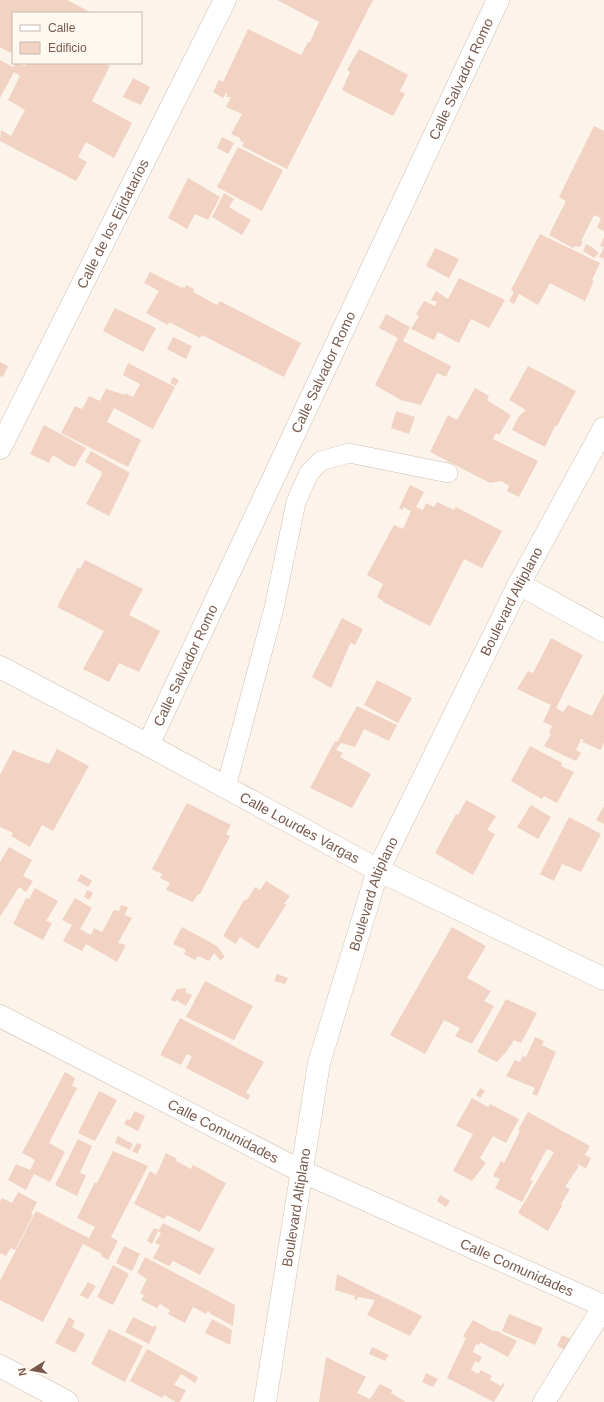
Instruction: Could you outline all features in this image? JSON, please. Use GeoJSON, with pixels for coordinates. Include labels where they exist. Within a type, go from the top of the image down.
{"type":"FeatureCollection","features":[{"type":"Feature","properties":{"kind":"street","name":"Calle de los Ejidatarios"},"geometry":{"type":"LineString","coordinates":[[0,448],[5,424],[225,0]]}},
{"type":"Feature","properties":{"kind":"street","name":"Calle Salvador Romo"},"geometry":{"type":"LineString","coordinates":[[148,745],[498,0]]}},
{"type":"Feature","properties":{"kind":"street","name":"Boulevard Altiplano"},"geometry":{"type":"LineString","coordinates":[[265,1402],[319,1063],[378,870],[519,584],[604,428]]}},
{"type":"Feature","properties":{"kind":"street"},"geometry":{"type":"LineString","coordinates":[[519,584],[604,631]]}},
{"type":"Feature","properties":{"kind":"street","name":"Calle Lourdes Vargas"},"geometry":{"type":"LineString","coordinates":[[0,667],[148,745],[378,870],[604,980]]}},
{"type":"Feature","properties":{"kind":"street","name":"Calle Comunidades"},"geometry":{"type":"LineString","coordinates":[[0,1016],[301,1171],[604,1306]]}},
{"type":"Feature","properties":{"kind":"street"},"geometry":{"type":"LineString","coordinates":[[544,1402],[604,1306]]}},
{"type":"Feature","properties":{"kind":"street"},"geometry":{"type":"LineString","coordinates":[[0,1366],[67,1402]]}},
{"type":"Feature","properties":{"kind":"lane"},"geometry":{"type":"LineString","coordinates":[[226,787],[274,608],[296,502],[309,473],[321,461],[349,453],[448,473]]}},
{"type":"Feature","properties":{"kind":"building"},"geometry":{"type":"Polygon","coordinates":[[[0,0],[67,0],[90,12],[12,12],[12,51],[11,53],[0,47],[0,0]]]}},
{"type":"Feature","properties":{"kind":"building"},"geometry":{"type":"Polygon","coordinates":[[[277,0],[373,0],[287,169],[242,146],[244,143],[240,140],[240,138],[231,134],[242,114],[226,107],[231,97],[227,97],[227,92],[223,98],[213,92],[219,80],[223,82],[248,29],[301,55],[308,42],[310,42],[319,22],[277,0]]]}},
{"type":"Feature","properties":{"kind":"building"},"geometry":{"type":"Polygon","coordinates":[[[359,49],[408,75],[400,91],[405,94],[393,116],[342,90],[350,72],[347,70],[359,49]]]}},
{"type":"Feature","properties":{"kind":"building"},"geometry":{"type":"Polygon","coordinates":[[[0,60],[13,67],[15,64],[25,66],[26,64],[106,64],[110,66],[92,101],[132,123],[114,158],[86,142],[78,157],[87,162],[76,181],[0,141],[1,130],[11,136],[25,110],[8,100],[20,76],[14,72],[0,98],[0,60]]]}},
{"type":"Feature","properties":{"kind":"building"},"geometry":{"type":"Polygon","coordinates":[[[133,78],[150,87],[141,105],[123,97],[133,78]]]}},
{"type":"Feature","properties":{"kind":"building"},"geometry":{"type":"Polygon","coordinates":[[[594,126],[604,131],[604,231],[597,228],[601,218],[594,215],[581,241],[583,242],[580,247],[575,246],[573,248],[549,235],[566,201],[559,197],[594,126]]]}},
{"type":"Feature","properties":{"kind":"building"},"geometry":{"type":"Polygon","coordinates":[[[222,137],[234,143],[228,154],[217,148],[222,137]]]}},
{"type":"Feature","properties":{"kind":"building"},"geometry":{"type":"Polygon","coordinates":[[[238,147],[283,170],[262,211],[217,187],[238,147]]]}},
{"type":"Feature","properties":{"kind":"building"},"geometry":{"type":"Polygon","coordinates":[[[188,178],[220,197],[208,220],[195,214],[187,229],[168,218],[188,178]]]}},
{"type":"Feature","properties":{"kind":"building"},"geometry":{"type":"Polygon","coordinates":[[[224,193],[234,199],[229,207],[251,220],[242,235],[212,217],[224,193]]]}},
{"type":"Feature","properties":{"kind":"building"},"geometry":{"type":"Polygon","coordinates":[[[540,234],[600,263],[585,301],[550,283],[538,305],[519,294],[514,304],[509,301],[514,292],[511,290],[540,234]]]}},
{"type":"Feature","properties":{"kind":"building"},"geometry":{"type":"Polygon","coordinates":[[[604,237],[604,247],[600,246],[604,237]]]}},
{"type":"Feature","properties":{"kind":"building"},"geometry":{"type":"Polygon","coordinates":[[[586,244],[599,253],[594,258],[583,251],[586,244]]]}},
{"type":"Feature","properties":{"kind":"building"},"geometry":{"type":"Polygon","coordinates":[[[604,247],[604,259],[599,257],[604,247]]]}},
{"type":"Feature","properties":{"kind":"building"},"geometry":{"type":"Polygon","coordinates":[[[435,248],[459,259],[449,278],[426,266],[435,248]]]}},
{"type":"Feature","properties":{"kind":"building"},"geometry":{"type":"Polygon","coordinates":[[[150,272],[182,288],[185,288],[186,285],[194,289],[193,292],[217,305],[220,301],[301,343],[284,377],[202,335],[200,338],[169,322],[168,325],[146,313],[159,291],[144,283],[150,272]]]}},
{"type":"Feature","properties":{"kind":"building"},"geometry":{"type":"Polygon","coordinates":[[[459,278],[505,300],[489,328],[471,319],[459,343],[438,332],[434,340],[411,329],[419,316],[416,314],[424,301],[435,306],[437,302],[431,300],[436,291],[448,299],[459,278]]]}},
{"type":"Feature","properties":{"kind":"building"},"geometry":{"type":"Polygon","coordinates":[[[115,308],[156,328],[143,352],[103,331],[115,308]]]}},
{"type":"Feature","properties":{"kind":"building"},"geometry":{"type":"Polygon","coordinates":[[[386,314],[410,327],[403,341],[451,366],[446,377],[437,373],[421,405],[401,400],[375,385],[398,338],[379,328],[386,314]]]}},
{"type":"Feature","properties":{"kind":"building"},"geometry":{"type":"Polygon","coordinates":[[[173,337],[192,346],[186,359],[167,349],[173,337]]]}},
{"type":"Feature","properties":{"kind":"building"},"geometry":{"type":"Polygon","coordinates":[[[0,362],[8,366],[3,377],[0,376],[0,362]]]}},
{"type":"Feature","properties":{"kind":"building"},"geometry":{"type":"Polygon","coordinates":[[[128,363],[175,387],[153,429],[114,408],[107,422],[141,440],[128,467],[61,433],[75,406],[82,409],[89,396],[100,401],[106,389],[125,395],[125,393],[133,397],[140,384],[123,375],[128,363]]]}},
{"type":"Feature","properties":{"kind":"building"},"geometry":{"type":"Polygon","coordinates":[[[528,366],[576,391],[557,426],[555,426],[545,447],[512,430],[519,416],[526,410],[509,400],[528,366]]]}},
{"type":"Feature","properties":{"kind":"building"},"geometry":{"type":"Polygon","coordinates":[[[173,377],[179,380],[176,386],[170,383],[173,377]]]}},
{"type":"Feature","properties":{"kind":"building"},"geometry":{"type":"Polygon","coordinates":[[[475,388],[489,396],[487,400],[511,415],[499,435],[496,433],[493,439],[538,461],[519,497],[507,491],[509,486],[501,481],[490,483],[430,452],[448,415],[457,420],[475,388]]]}},
{"type":"Feature","properties":{"kind":"building"},"geometry":{"type":"Polygon","coordinates":[[[396,411],[415,417],[409,434],[391,428],[396,411]]]}},
{"type":"Feature","properties":{"kind":"building"},"geometry":{"type":"Polygon","coordinates":[[[44,425],[86,448],[75,467],[53,455],[49,463],[30,454],[44,425]]]}},
{"type":"Feature","properties":{"kind":"building"},"geometry":{"type":"Polygon","coordinates":[[[91,451],[130,473],[109,516],[86,504],[102,474],[102,472],[85,462],[91,451]]]}},
{"type":"Feature","properties":{"kind":"building"},"geometry":{"type":"Polygon","coordinates":[[[410,485],[424,492],[416,507],[423,510],[426,503],[434,507],[437,502],[454,510],[456,507],[502,531],[482,568],[464,559],[430,626],[383,602],[377,597],[383,584],[367,575],[394,525],[403,529],[411,511],[403,507],[403,510],[399,508],[410,485]]]}},
{"type":"Feature","properties":{"kind":"building"},"geometry":{"type":"Polygon","coordinates":[[[85,560],[143,589],[129,615],[160,631],[139,672],[119,663],[109,682],[83,669],[104,631],[57,607],[78,567],[80,569],[85,560]]]}},
{"type":"Feature","properties":{"kind":"building"},"geometry":{"type":"Polygon","coordinates":[[[342,618],[363,629],[355,645],[350,644],[331,688],[312,677],[342,618]]]}},
{"type":"Feature","properties":{"kind":"building"},"geometry":{"type":"Polygon","coordinates":[[[551,638],[583,655],[556,708],[563,712],[568,705],[592,716],[604,693],[604,742],[601,750],[582,742],[584,740],[581,739],[576,750],[581,753],[576,761],[544,746],[551,734],[549,733],[552,726],[543,722],[551,705],[517,689],[528,671],[533,673],[551,638]]]}},
{"type":"Feature","properties":{"kind":"building"},"geometry":{"type":"Polygon","coordinates":[[[377,680],[412,698],[398,723],[364,705],[377,680]]]}},
{"type":"Feature","properties":{"kind":"building"},"geometry":{"type":"Polygon","coordinates":[[[357,706],[397,725],[389,741],[364,729],[355,747],[341,743],[336,750],[343,753],[340,757],[371,774],[352,808],[310,788],[335,741],[337,742],[357,706]]]}},
{"type":"Feature","properties":{"kind":"building"},"geometry":{"type":"Polygon","coordinates":[[[530,746],[562,763],[561,766],[574,772],[557,803],[544,796],[542,799],[511,781],[530,746]]]}},
{"type":"Feature","properties":{"kind":"building"},"geometry":{"type":"Polygon","coordinates":[[[57,749],[89,766],[53,831],[42,825],[30,847],[11,836],[13,833],[0,827],[0,775],[13,750],[49,764],[57,749]]]}},
{"type":"Feature","properties":{"kind":"building"},"geometry":{"type":"Polygon","coordinates":[[[466,800],[496,816],[487,830],[495,834],[473,875],[435,853],[456,814],[458,815],[466,800]]]}},
{"type":"Feature","properties":{"kind":"building"},"geometry":{"type":"Polygon","coordinates":[[[187,803],[231,825],[226,834],[230,836],[200,894],[198,894],[193,902],[166,890],[170,883],[160,878],[162,874],[152,869],[187,803]]]}},
{"type":"Feature","properties":{"kind":"building"},"geometry":{"type":"Polygon","coordinates":[[[531,805],[551,817],[538,839],[517,827],[531,805]]]}},
{"type":"Feature","properties":{"kind":"building"},"geometry":{"type":"Polygon","coordinates":[[[604,806],[604,824],[596,820],[604,806]]]}},
{"type":"Feature","properties":{"kind":"building"},"geometry":{"type":"Polygon","coordinates":[[[569,817],[601,834],[581,872],[562,864],[554,881],[540,874],[569,817]]]}},
{"type":"Feature","properties":{"kind":"building"},"geometry":{"type":"Polygon","coordinates":[[[9,847],[32,860],[23,876],[33,881],[26,892],[19,887],[0,917],[0,862],[9,847]]]}},
{"type":"Feature","properties":{"kind":"building"},"geometry":{"type":"Polygon","coordinates":[[[81,874],[92,881],[88,887],[77,881],[81,874]]]}},
{"type":"Feature","properties":{"kind":"building"},"geometry":{"type":"Polygon","coordinates":[[[266,881],[290,896],[284,904],[286,905],[258,949],[240,937],[236,944],[223,936],[244,900],[247,900],[255,887],[260,890],[266,881]]]}},
{"type":"Feature","properties":{"kind":"building"},"geometry":{"type":"Polygon","coordinates":[[[35,888],[58,901],[46,921],[52,923],[43,940],[13,924],[26,898],[29,899],[35,888]]]}},
{"type":"Feature","properties":{"kind":"building"},"geometry":{"type":"Polygon","coordinates":[[[87,890],[93,893],[89,900],[84,897],[87,890]]]}},
{"type":"Feature","properties":{"kind":"building"},"geometry":{"type":"Polygon","coordinates":[[[75,898],[92,908],[80,929],[91,935],[94,928],[102,932],[114,910],[119,911],[121,905],[128,907],[125,915],[132,918],[118,943],[126,945],[117,962],[86,944],[82,951],[63,941],[72,925],[62,920],[75,898]]]}},
{"type":"Feature","properties":{"kind":"building"},"geometry":{"type":"Polygon","coordinates":[[[182,927],[217,946],[225,957],[220,960],[214,953],[209,961],[198,956],[195,960],[184,954],[186,950],[173,944],[182,927]]]}},
{"type":"Feature","properties":{"kind":"building"},"geometry":{"type":"Polygon","coordinates":[[[452,927],[486,946],[467,978],[491,991],[484,1001],[494,1006],[472,1044],[455,1036],[460,1028],[444,1020],[425,1054],[390,1035],[452,927]]]}},
{"type":"Feature","properties":{"kind":"building"},"geometry":{"type":"Polygon","coordinates":[[[277,974],[288,978],[285,984],[274,981],[277,974]]]}},
{"type":"Feature","properties":{"kind":"building"},"geometry":{"type":"Polygon","coordinates":[[[205,981],[253,1006],[234,1040],[186,1017],[205,981]]]}},
{"type":"Feature","properties":{"kind":"building"},"geometry":{"type":"Polygon","coordinates":[[[187,988],[185,992],[192,995],[186,1006],[176,1000],[175,1002],[171,1000],[177,989],[187,988]]]}},
{"type":"Feature","properties":{"kind":"building"},"geometry":{"type":"Polygon","coordinates":[[[506,999],[537,1013],[521,1043],[514,1040],[504,1055],[497,1062],[477,1052],[506,999]]]}},
{"type":"Feature","properties":{"kind":"building"},"geometry":{"type":"Polygon","coordinates":[[[180,1018],[264,1062],[246,1093],[250,1095],[248,1100],[186,1068],[192,1056],[187,1054],[181,1065],[160,1055],[180,1018]]]}},
{"type":"Feature","properties":{"kind":"building"},"geometry":{"type":"Polygon","coordinates":[[[535,1037],[544,1041],[542,1045],[556,1052],[537,1096],[532,1094],[535,1088],[506,1076],[515,1060],[520,1062],[523,1056],[526,1057],[535,1037]]]}},
{"type":"Feature","properties":{"kind":"building"},"geometry":{"type":"Polygon","coordinates":[[[65,1072],[75,1078],[72,1086],[77,1088],[49,1143],[65,1152],[50,1182],[34,1174],[26,1190],[8,1180],[16,1164],[30,1170],[35,1160],[22,1153],[65,1072]]]}},
{"type":"Feature","properties":{"kind":"building"},"geometry":{"type":"Polygon","coordinates":[[[480,1088],[485,1091],[480,1098],[476,1095],[480,1088]]]}},
{"type":"Feature","properties":{"kind":"building"},"geometry":{"type":"Polygon","coordinates":[[[99,1091],[117,1100],[95,1141],[78,1133],[99,1091]]]}},
{"type":"Feature","properties":{"kind":"building"},"geometry":{"type":"Polygon","coordinates":[[[472,1098],[488,1107],[490,1104],[519,1119],[506,1143],[493,1136],[480,1158],[486,1163],[472,1181],[453,1171],[473,1134],[456,1126],[472,1098]]]}},
{"type":"Feature","properties":{"kind":"building"},"geometry":{"type":"Polygon","coordinates":[[[135,1111],[145,1116],[138,1131],[124,1124],[127,1119],[130,1120],[135,1111]]]}},
{"type":"Feature","properties":{"kind":"building"},"geometry":{"type":"Polygon","coordinates":[[[528,1112],[590,1146],[585,1155],[591,1158],[586,1169],[578,1164],[577,1165],[579,1166],[565,1187],[570,1189],[548,1231],[518,1213],[554,1152],[547,1149],[530,1180],[533,1181],[522,1202],[495,1188],[500,1179],[493,1176],[501,1161],[504,1163],[520,1131],[518,1130],[528,1112]]]}},
{"type":"Feature","properties":{"kind":"building"},"geometry":{"type":"Polygon","coordinates":[[[118,1136],[133,1144],[130,1150],[115,1143],[118,1136]]]}},
{"type":"Feature","properties":{"kind":"building"},"geometry":{"type":"Polygon","coordinates":[[[78,1139],[92,1146],[80,1173],[86,1175],[77,1196],[55,1185],[78,1139]]]}},
{"type":"Feature","properties":{"kind":"building"},"geometry":{"type":"Polygon","coordinates":[[[137,1143],[142,1145],[137,1154],[132,1151],[137,1143]]]}},
{"type":"Feature","properties":{"kind":"building"},"geometry":{"type":"Polygon","coordinates":[[[113,1151],[148,1166],[111,1237],[118,1241],[108,1260],[101,1256],[102,1254],[83,1244],[43,1322],[0,1300],[0,1281],[36,1211],[89,1238],[95,1227],[77,1218],[113,1151]]]}},
{"type":"Feature","properties":{"kind":"building"},"geometry":{"type":"Polygon","coordinates":[[[166,1153],[177,1159],[176,1161],[191,1169],[193,1165],[226,1183],[200,1232],[167,1215],[164,1219],[134,1204],[150,1171],[156,1175],[166,1153]]]}},
{"type":"Feature","properties":{"kind":"building"},"geometry":{"type":"Polygon","coordinates":[[[18,1192],[37,1202],[31,1214],[33,1215],[15,1250],[11,1248],[6,1256],[0,1253],[0,1201],[2,1198],[12,1203],[18,1192]]]}},
{"type":"Feature","properties":{"kind":"building"},"geometry":{"type":"Polygon","coordinates":[[[440,1195],[450,1201],[446,1207],[437,1201],[440,1195]]]}},
{"type":"Feature","properties":{"kind":"building"},"geometry":{"type":"Polygon","coordinates":[[[163,1223],[215,1249],[200,1275],[173,1261],[169,1266],[153,1258],[160,1245],[155,1243],[161,1233],[158,1231],[152,1244],[147,1241],[154,1228],[159,1230],[163,1223]]]}},
{"type":"Feature","properties":{"kind":"building"},"geometry":{"type":"Polygon","coordinates":[[[124,1246],[140,1254],[132,1271],[116,1263],[124,1246]]]}},
{"type":"Feature","properties":{"kind":"building"},"geometry":{"type":"Polygon","coordinates":[[[145,1257],[235,1305],[233,1326],[209,1313],[210,1312],[208,1311],[206,1314],[193,1307],[185,1323],[168,1314],[170,1310],[160,1304],[157,1308],[141,1300],[144,1295],[140,1293],[147,1279],[137,1273],[145,1257]]]}},
{"type":"Feature","properties":{"kind":"building"},"geometry":{"type":"Polygon","coordinates":[[[113,1265],[129,1274],[113,1305],[97,1297],[113,1265]]]}},
{"type":"Feature","properties":{"kind":"building"},"geometry":{"type":"Polygon","coordinates":[[[337,1274],[422,1316],[410,1336],[367,1315],[375,1300],[358,1297],[357,1300],[354,1299],[355,1296],[335,1290],[337,1274]]]}},
{"type":"Feature","properties":{"kind":"building"},"geometry":{"type":"Polygon","coordinates":[[[88,1282],[96,1286],[88,1299],[80,1295],[88,1282]]]}},
{"type":"Feature","properties":{"kind":"building"},"geometry":{"type":"Polygon","coordinates":[[[509,1314],[543,1328],[535,1345],[502,1331],[509,1314]]]}},
{"type":"Feature","properties":{"kind":"building"},"geometry":{"type":"Polygon","coordinates":[[[69,1317],[75,1321],[72,1327],[85,1334],[75,1353],[55,1343],[69,1317]]]}},
{"type":"Feature","properties":{"kind":"building"},"geometry":{"type":"Polygon","coordinates":[[[133,1317],[153,1327],[154,1325],[157,1327],[149,1344],[125,1332],[133,1317]]]}},
{"type":"Feature","properties":{"kind":"building"},"geometry":{"type":"Polygon","coordinates":[[[212,1319],[232,1330],[230,1345],[205,1333],[212,1319]]]}},
{"type":"Feature","properties":{"kind":"building"},"geometry":{"type":"Polygon","coordinates":[[[473,1320],[495,1332],[495,1330],[517,1341],[508,1357],[480,1342],[479,1345],[476,1344],[473,1352],[482,1357],[479,1363],[475,1361],[471,1370],[478,1374],[481,1370],[492,1376],[490,1380],[501,1386],[503,1383],[505,1384],[494,1402],[447,1378],[466,1338],[463,1336],[473,1320]]]}},
{"type":"Feature","properties":{"kind":"building"},"geometry":{"type":"Polygon","coordinates":[[[109,1329],[143,1346],[125,1382],[91,1364],[109,1329]]]}},
{"type":"Feature","properties":{"kind":"building"},"geometry":{"type":"Polygon","coordinates":[[[562,1335],[573,1340],[568,1351],[557,1346],[562,1335]]]}},
{"type":"Feature","properties":{"kind":"building"},"geometry":{"type":"Polygon","coordinates":[[[372,1347],[389,1355],[385,1361],[369,1354],[372,1347]]]}},
{"type":"Feature","properties":{"kind":"building"},"geometry":{"type":"Polygon","coordinates":[[[147,1349],[198,1377],[195,1383],[181,1374],[174,1385],[186,1390],[180,1402],[176,1402],[164,1395],[162,1398],[130,1381],[147,1349]]]}},
{"type":"Feature","properties":{"kind":"building"},"geometry":{"type":"Polygon","coordinates":[[[326,1357],[366,1377],[357,1393],[370,1399],[380,1384],[392,1390],[391,1393],[406,1402],[319,1402],[326,1357]]]}},
{"type":"Feature","properties":{"kind":"building"},"geometry":{"type":"Polygon","coordinates":[[[426,1373],[438,1379],[433,1387],[422,1382],[426,1373]]]}}]}
